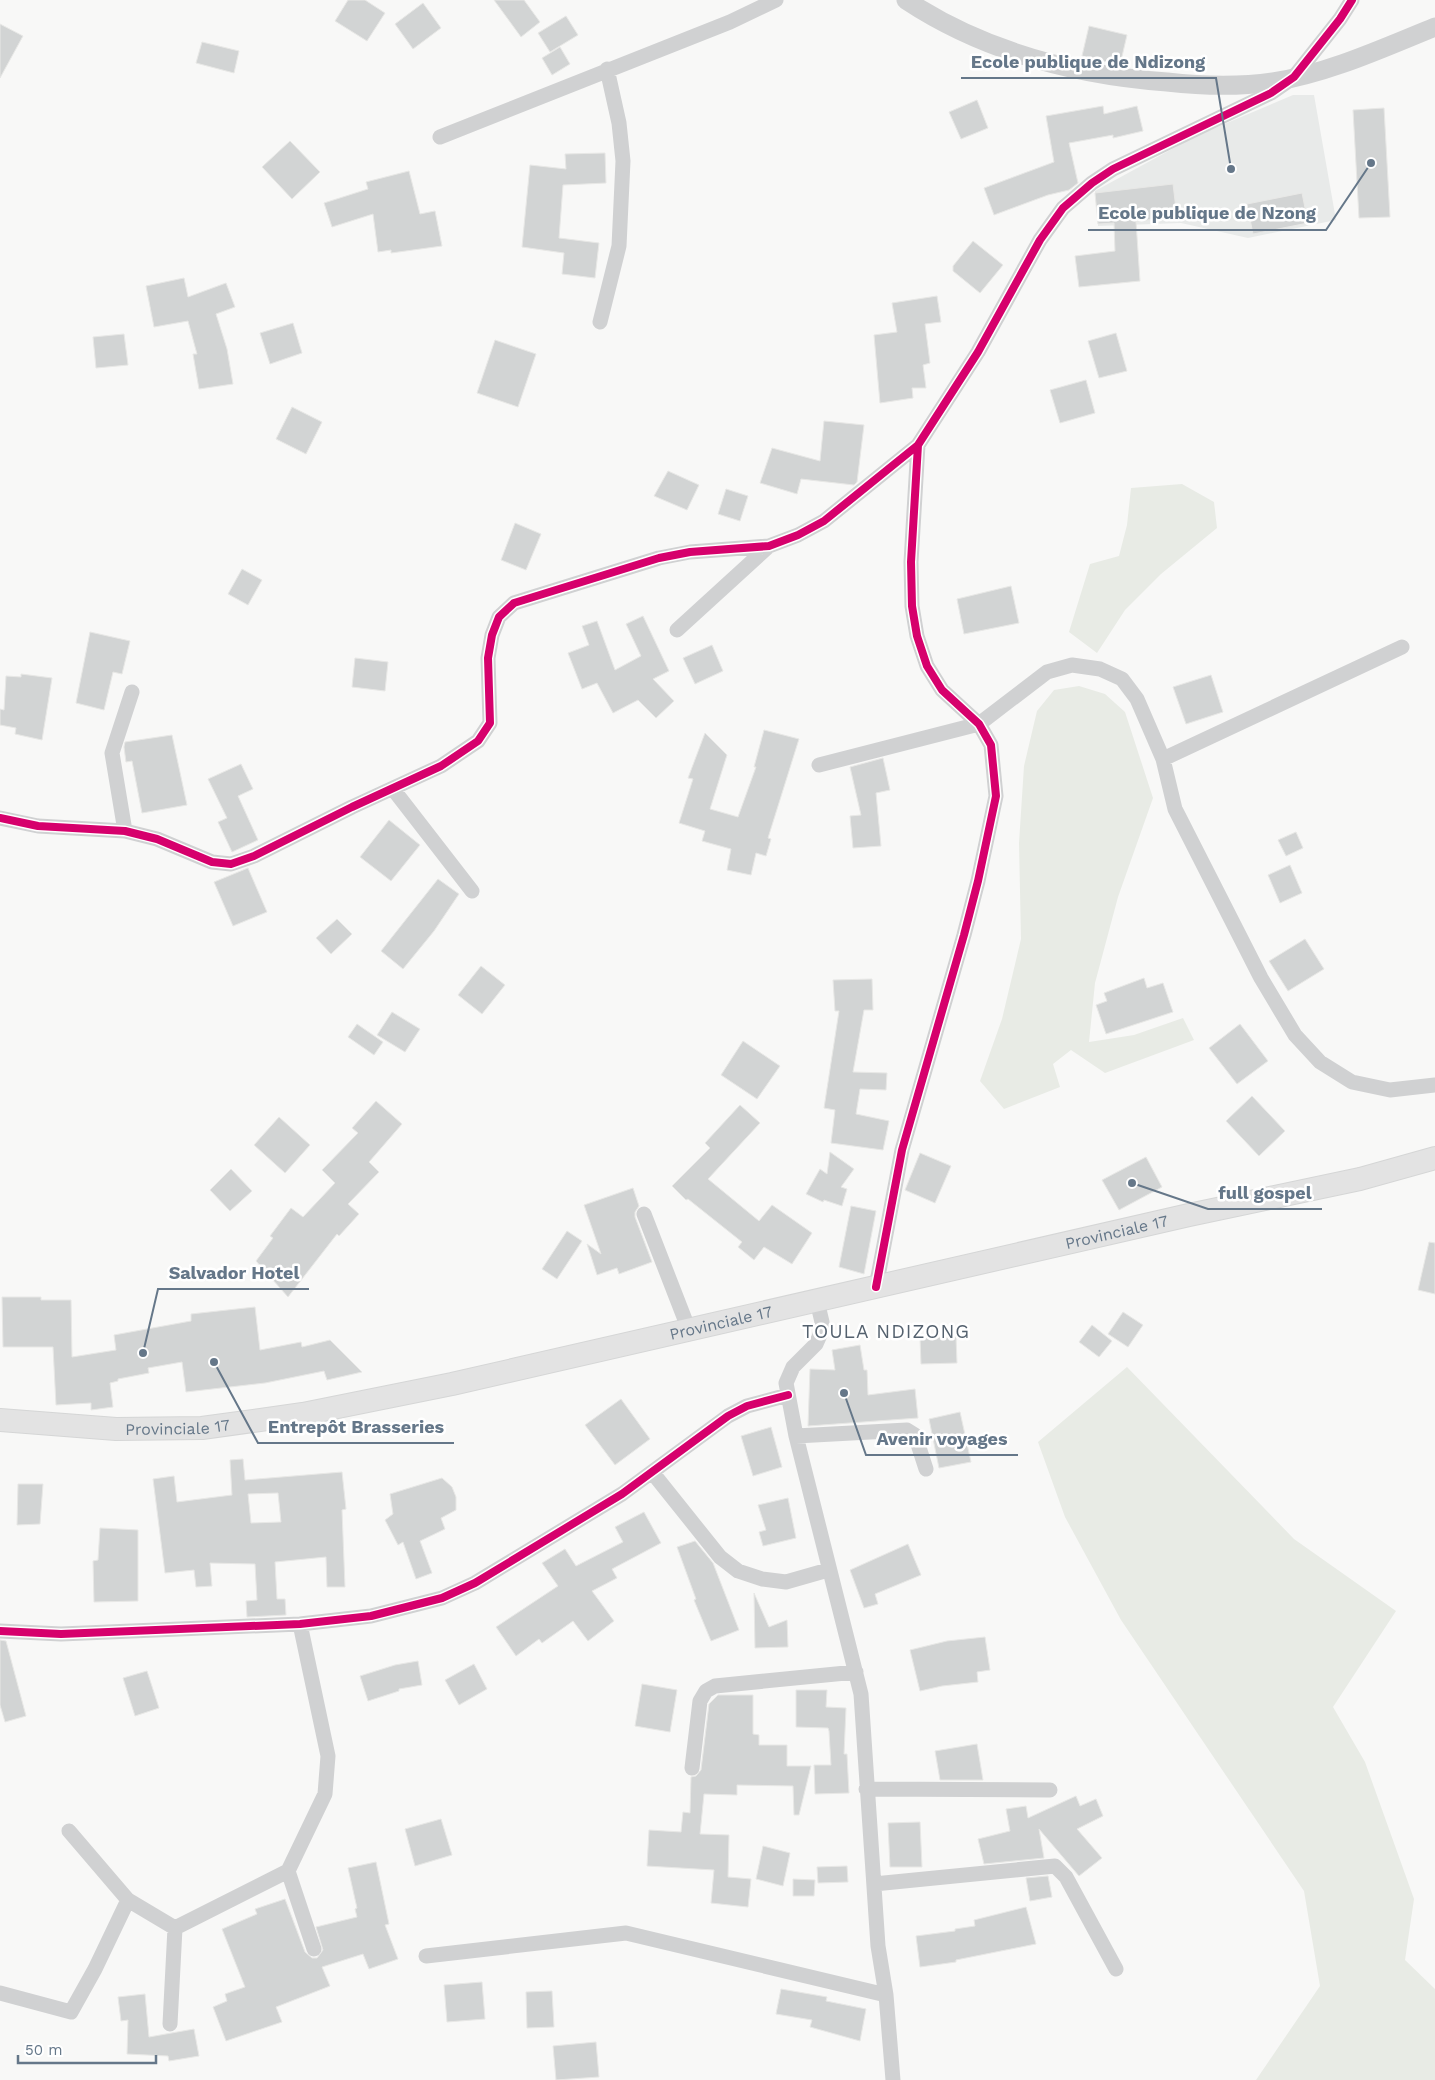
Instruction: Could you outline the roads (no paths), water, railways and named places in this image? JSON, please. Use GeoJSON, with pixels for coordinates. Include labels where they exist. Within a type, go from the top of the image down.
{"type":"FeatureCollection","features":[{"type":"Feature","properties":{"kind":"main road","name":"Provinciale 17"},"geometry":{"type":"LineString","coordinates":[[0,1420],[116,1429],[202,1428],[303,1414],[452,1384],[1189,1215],[1360,1179],[1435,1158]]}},
{"type":"Feature","properties":{"kind":"street"},"geometry":{"type":"LineString","coordinates":[[440,137],[607,69],[730,22],[776,0]]}},
{"type":"Feature","properties":{"kind":"street"},"geometry":{"type":"LineString","coordinates":[[906,0],[975,38],[1050,64],[1134,80],[1210,86],[1274,82],[1329,68],[1435,27]]}},
{"type":"Feature","properties":{"kind":"street"},"geometry":{"type":"LineString","coordinates":[[0,818],[38,826],[125,831],[157,839],[212,862],[231,864],[254,856],[352,807],[441,766],[478,741],[490,723],[488,658],[492,635],[499,617],[514,603],[659,558],[690,552],[769,546],[798,535],[824,521],[918,445],[978,352],[1040,240],[1063,208],[1092,183],[1114,169],[1271,93],[1294,77],[1340,19],[1352,0]]}},
{"type":"Feature","properties":{"kind":"street"},"geometry":{"type":"LineString","coordinates":[[600,322],[619,246],[623,161],[619,123],[607,69]]}},
{"type":"Feature","properties":{"kind":"street"},"geometry":{"type":"LineString","coordinates":[[876,1287],[902,1150],[920,1092],[968,917],[996,796],[991,745],[979,724],[942,690],[927,666],[917,636],[912,606],[910,562],[918,445]]}},
{"type":"Feature","properties":{"kind":"street"},"geometry":{"type":"LineString","coordinates":[[677,630],[769,546]]}},
{"type":"Feature","properties":{"kind":"street"},"geometry":{"type":"LineString","coordinates":[[1163,759],[1402,647]]}},
{"type":"Feature","properties":{"kind":"street"},"geometry":{"type":"LineString","coordinates":[[818,765],[979,724],[1046,672],[1072,665],[1100,669],[1122,679],[1137,699],[1163,759],[1176,809],[1261,978],[1294,1034],[1320,1062],[1352,1082],[1390,1090],[1435,1085]]}},
{"type":"Feature","properties":{"kind":"street"},"geometry":{"type":"LineString","coordinates":[[125,831],[112,753],[132,692]]}},
{"type":"Feature","properties":{"kind":"street"},"geometry":{"type":"LineString","coordinates":[[392,789],[472,891]]}},
{"type":"Feature","properties":{"kind":"street"},"geometry":{"type":"LineString","coordinates":[[644,1214],[689,1330]]}},
{"type":"Feature","properties":{"kind":"street"},"geometry":{"type":"LineString","coordinates":[[817,1301],[822,1322],[820,1335],[816,1344],[793,1367],[786,1383],[796,1436],[860,1694],[878,1946],[886,1995],[893,2080]]}},
{"type":"Feature","properties":{"kind":"street"},"geometry":{"type":"LineString","coordinates":[[0,1631],[61,1634],[300,1624],[371,1616],[405,1608],[450,1594],[475,1583],[598,1509],[728,1416],[747,1406],[788,1395]]}},
{"type":"Feature","properties":{"kind":"street"},"geometry":{"type":"LineString","coordinates":[[796,1436],[907,1430],[915,1435],[926,1469]]}},
{"type":"Feature","properties":{"kind":"street"},"geometry":{"type":"LineString","coordinates":[[652,1472],[720,1557],[738,1571],[762,1579],[786,1582],[828,1570]]}},
{"type":"Feature","properties":{"kind":"street"},"geometry":{"type":"LineString","coordinates":[[175,1928],[288,1871],[325,1794],[328,1756],[300,1624]]}},
{"type":"Feature","properties":{"kind":"street"},"geometry":{"type":"LineString","coordinates":[[692,1768],[700,1701],[706,1691],[715,1686],[856,1672]]}},
{"type":"Feature","properties":{"kind":"street"},"geometry":{"type":"LineString","coordinates":[[866,1789],[1050,1790]]}},
{"type":"Feature","properties":{"kind":"street"},"geometry":{"type":"LineString","coordinates":[[69,1831],[128,1900],[175,1928]]}},
{"type":"Feature","properties":{"kind":"street"},"geometry":{"type":"LineString","coordinates":[[874,1884],[1055,1866],[1066,1877],[1116,1969]]}},
{"type":"Feature","properties":{"kind":"street"},"geometry":{"type":"LineString","coordinates":[[288,1871],[314,1949]]}},
{"type":"Feature","properties":{"kind":"street"},"geometry":{"type":"LineString","coordinates":[[0,1993],[71,2012],[95,1969],[128,1900]]}},
{"type":"Feature","properties":{"kind":"street"},"geometry":{"type":"LineString","coordinates":[[170,2024],[175,1928]]}},
{"type":"Feature","properties":{"kind":"street"},"geometry":{"type":"LineString","coordinates":[[426,1956],[626,1934],[886,1995]]}},
{"type":"Feature","properties":{"kind":"place","name":"Ecole publique de Nzong"},"geometry":{"type":"Point","coordinates":[1371,163]}},
{"type":"Feature","properties":{"kind":"place","name":"Ecole publique de Ndizong"},"geometry":{"type":"Point","coordinates":[1231,169]}},
{"type":"Feature","properties":{"kind":"place","name":"full gospel"},"geometry":{"type":"Point","coordinates":[1132,1183]}},
{"type":"Feature","properties":{"kind":"place","name":"Salvador Hotel"},"geometry":{"type":"Point","coordinates":[143,1353]}},
{"type":"Feature","properties":{"kind":"place","name":"Entrepôt Brasseries"},"geometry":{"type":"Point","coordinates":[214,1362]}},
{"type":"Feature","properties":{"kind":"place","name":"Avenir voyages"},"geometry":{"type":"Point","coordinates":[844,1393]}},
{"type":"Feature","properties":{"kind":"district","name":"TOULA NDIZONG"},"geometry":{"type":"Point","coordinates":[886,1331]}}]}
